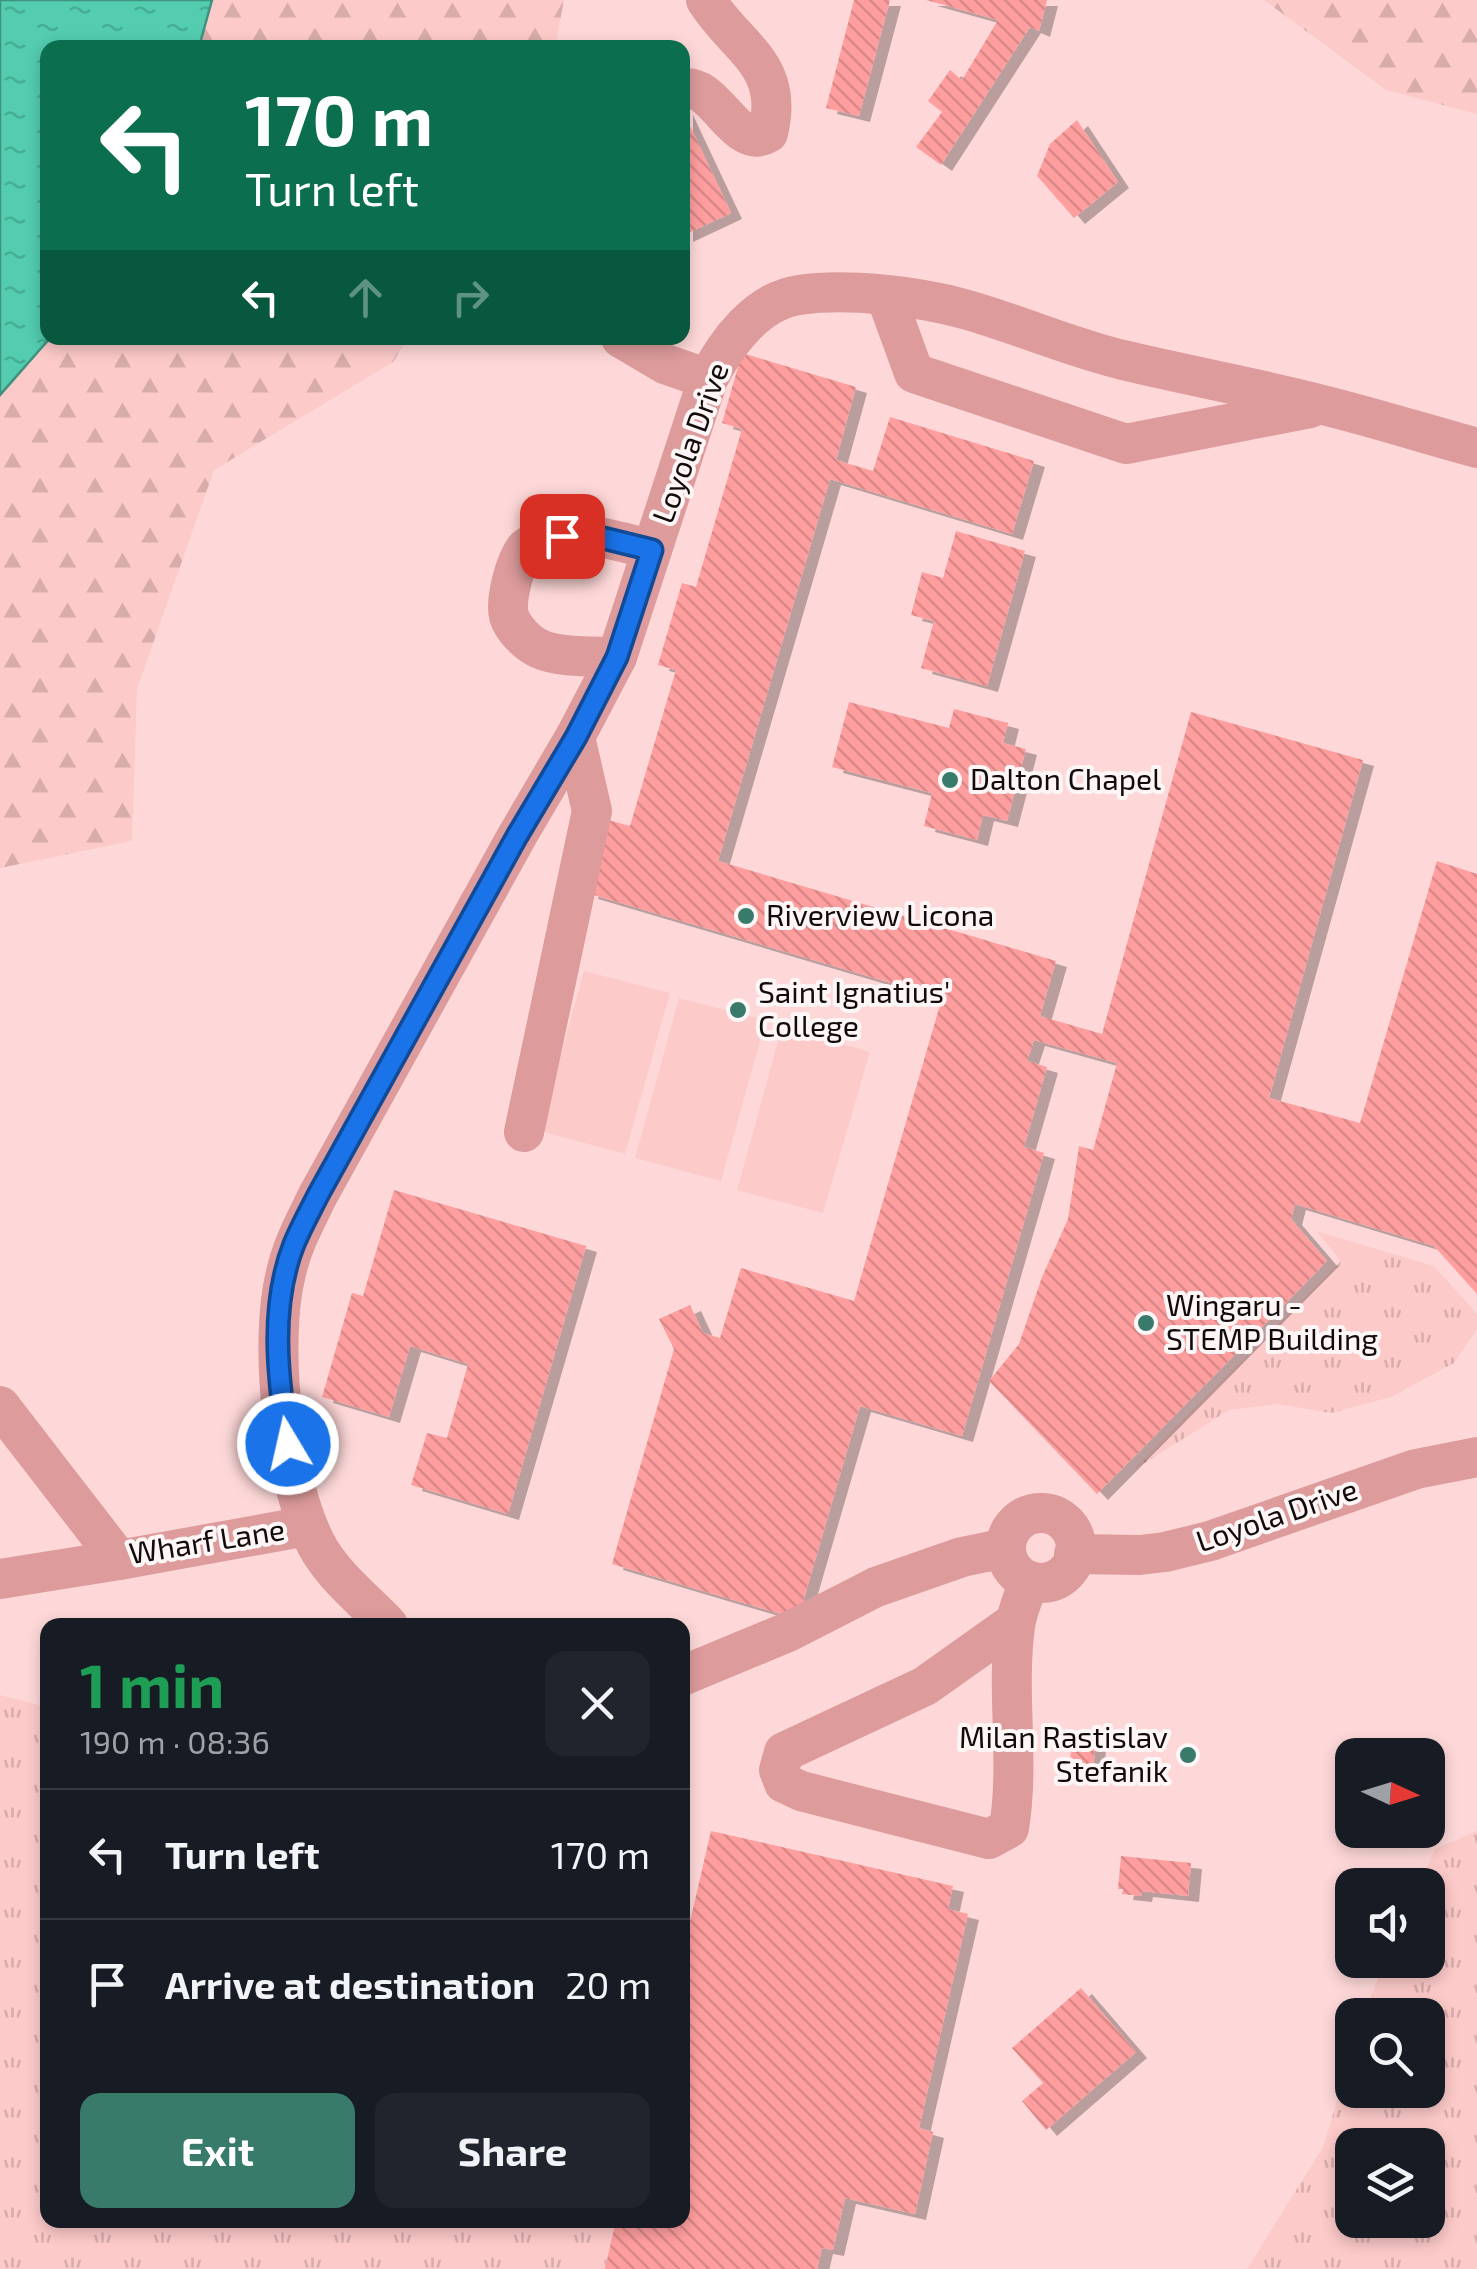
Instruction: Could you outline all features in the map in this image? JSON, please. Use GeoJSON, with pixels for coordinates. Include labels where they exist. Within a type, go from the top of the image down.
{"type":"FeatureCollection","features":[{"type":"Feature","properties":{"kind":"street"},"geometry":{"type":"LineString","coordinates":[[690,87],[698,88],[741,130],[753,137],[768,133],[772,109],[767,78],[759,62],[706,0]]}},
{"type":"Feature","properties":{"kind":"street","name":"Loyola Drive"},"geometry":{"type":"LineString","coordinates":[[381,1618],[322,1554],[298,1501],[280,1390],[280,1305],[294,1245],[318,1195],[576,737],[617,657],[708,379],[720,356],[765,306],[798,295],[849,292],[962,308],[1120,359],[1324,405],[1477,448]]}},
{"type":"Feature","properties":{"kind":"street"},"geometry":{"type":"LineString","coordinates":[[886,296],[914,373],[1126,444],[1324,405]]}},
{"type":"Feature","properties":{"kind":"street"},"geometry":{"type":"LineString","coordinates":[[633,345],[665,364],[708,379]]}},
{"type":"Feature","properties":{"kind":"street"},"geometry":{"type":"LineString","coordinates":[[617,657],[549,652],[535,647],[519,633],[510,616],[512,579],[525,548],[544,538],[595,536],[652,550]]}},
{"type":"Feature","properties":{"kind":"street"},"geometry":{"type":"LineString","coordinates":[[524,1132],[592,811],[576,737]]}},
{"type":"Feature","properties":{"kind":"street","name":"Wharf Lane"},"geometry":{"type":"LineString","coordinates":[[0,1406],[119,1560],[307,1526]]}},
{"type":"Feature","properties":{"kind":"street","name":"Loyola Drive"},"geometry":{"type":"LineString","coordinates":[[1074,1554],[1140,1555],[1210,1542],[1416,1469],[1477,1457]]}},
{"type":"Feature","properties":{"kind":"street"},"geometry":{"type":"LineString","coordinates":[[1041,1513],[1066,1524],[1073,1535],[1074,1554],[1066,1572],[1043,1583],[1016,1574],[1008,1562],[1006,1548],[1008,1534],[1016,1523],[1041,1513]]}},
{"type":"Feature","properties":{"kind":"street"},"geometry":{"type":"LineString","coordinates":[[690,1673],[788,1632],[876,1587],[962,1557],[1006,1548]]}},
{"type":"Feature","properties":{"kind":"street"},"geometry":{"type":"LineString","coordinates":[[0,1579],[119,1560]]}},
{"type":"Feature","properties":{"kind":"street"},"geometry":{"type":"LineString","coordinates":[[1016,1622],[925,1686],[784,1752],[779,1770],[784,1783],[801,1791],[989,1839],[1009,1828],[1014,1800],[1011,1674],[1016,1622],[1029,1581]]}},
{"type":"Feature","properties":{"kind":"shaded area","name":"Saint Ignatius' College"},"geometry":{"type":"Polygon","coordinates":[[[212,0],[1477,0],[1477,2269],[0,2269],[0,395],[44,345],[690,345],[690,40],[201,40],[212,0]]]}},
{"type":"Feature","properties":{"kind":"green space"},"geometry":{"type":"Polygon","coordinates":[[[212,0],[564,0],[556,40],[201,40],[212,0]]]}},
{"type":"Feature","properties":{"kind":"green space"},"geometry":{"type":"Polygon","coordinates":[[[1264,0],[1477,0],[1477,114],[1386,90],[1264,0]]]}},
{"type":"Feature","properties":{"kind":"green space"},"geometry":{"type":"Polygon","coordinates":[[[44,345],[404,345],[393,362],[214,470],[137,689],[132,841],[0,868],[0,395],[44,345]]]}},
{"type":"Feature","properties":{"kind":"green space"},"geometry":{"type":"Polygon","coordinates":[[[584,971],[670,993],[625,1154],[540,1131],[584,971]]]}},
{"type":"Feature","properties":{"kind":"green space"},"geometry":{"type":"Polygon","coordinates":[[[679,998],[766,1020],[721,1181],[635,1158],[679,998]]]}},
{"type":"Feature","properties":{"kind":"green space"},"geometry":{"type":"Polygon","coordinates":[[[782,1027],[870,1052],[823,1213],[737,1190],[782,1027]]]}},
{"type":"Feature","properties":{"kind":"green space"},"geometry":{"type":"Polygon","coordinates":[[[1316,1231],[1434,1266],[1477,1314],[1477,1329],[1454,1363],[1391,1397],[1331,1413],[1277,1404],[1229,1410],[1132,1471],[1341,1261],[1316,1231]]]}},
{"type":"Feature","properties":{"kind":"green space"},"geometry":{"type":"Polygon","coordinates":[[[0,1695],[40,1705],[40,2228],[616,2228],[606,2269],[0,2269],[0,1695]]]}},
{"type":"Feature","properties":{"kind":"green space"},"geometry":{"type":"Polygon","coordinates":[[[1477,1831],[1477,2269],[1247,2269],[1323,2147],[1335,2108],[1445,2108],[1445,1998],[1370,1998],[1378,1978],[1445,1978],[1445,1868],[1427,1868],[1435,1849],[1445,1848],[1477,1831]]]}},
{"type":"Feature","properties":{"kind":"water"},"geometry":{"type":"Polygon","coordinates":[[[0,0],[212,0],[201,40],[40,40],[40,345],[44,345],[0,395],[0,0]]]}},
{"type":"Feature","properties":{"kind":"building"},"geometry":{"type":"Polygon","coordinates":[[[854,0],[890,0],[859,116],[826,108],[854,0]]]}},
{"type":"Feature","properties":{"kind":"building"},"geometry":{"type":"Polygon","coordinates":[[[926,0],[1047,0],[1039,31],[1030,27],[941,165],[916,147],[942,112],[928,101],[950,70],[962,80],[998,20],[926,0]]]}},
{"type":"Feature","properties":{"kind":"building"},"geometry":{"type":"Polygon","coordinates":[[[1077,120],[1118,182],[1074,218],[1037,176],[1050,144],[1077,120]]]}},
{"type":"Feature","properties":{"kind":"building"},"geometry":{"type":"Polygon","coordinates":[[[690,126],[731,213],[690,232],[690,126]]]}},
{"type":"Feature","properties":{"kind":"building"},"geometry":{"type":"Polygon","coordinates":[[[742,353],[856,387],[836,460],[873,471],[890,417],[1034,461],[1012,534],[830,479],[718,861],[1056,961],[1040,1016],[1102,1034],[1191,712],[1363,760],[1269,1098],[1360,1123],[1437,861],[1477,874],[1477,1294],[1434,1246],[1295,1204],[1291,1219],[1327,1261],[1097,1494],[989,1381],[1019,1344],[1042,1277],[1068,1219],[1079,1146],[1093,1150],[1117,1063],[1034,1040],[1027,1061],[1047,1067],[1024,1147],[1044,1153],[962,1436],[860,1406],[798,1619],[612,1564],[674,1349],[659,1319],[690,1305],[703,1333],[720,1338],[741,1268],[854,1301],[942,998],[587,893],[608,820],[630,826],[676,670],[658,665],[682,583],[696,587],[742,429],[722,423],[742,353]]]}},
{"type":"Feature","properties":{"kind":"building"},"geometry":{"type":"Polygon","coordinates":[[[956,531],[1025,551],[987,686],[921,668],[934,621],[911,615],[922,572],[943,578],[956,531]]]}},
{"type":"Feature","properties":{"kind":"building","name":"Dalton Chapel"},"geometry":{"type":"Polygon","coordinates":[[[849,702],[949,728],[954,709],[1008,723],[1003,743],[1026,749],[1007,821],[983,815],[977,840],[924,826],[932,793],[832,767],[849,702]]]}},
{"type":"Feature","properties":{"kind":"building"},"geometry":{"type":"Polygon","coordinates":[[[394,1190],[586,1246],[508,1514],[411,1485],[427,1433],[447,1438],[468,1364],[410,1346],[389,1417],[322,1397],[352,1293],[363,1296],[394,1190]]]}},
{"type":"Feature","properties":{"kind":"building"},"geometry":{"type":"Polygon","coordinates":[[[1072,1738],[1084,1745],[1095,1741],[1093,1777],[1069,1776],[1072,1738]]]}},
{"type":"Feature","properties":{"kind":"building"},"geometry":{"type":"Polygon","coordinates":[[[711,1831],[953,1886],[948,1909],[968,1914],[919,2128],[933,2132],[915,2214],[845,2198],[833,2250],[822,2248],[817,2269],[605,2269],[614,2228],[690,2228],[690,1922],[711,1831]]]}},
{"type":"Feature","properties":{"kind":"building"},"geometry":{"type":"Polygon","coordinates":[[[1121,1856],[1191,1863],[1188,1896],[1142,1891],[1141,1896],[1122,1894],[1123,1889],[1118,1889],[1121,1856]]]}},
{"type":"Feature","properties":{"kind":"building"},"geometry":{"type":"Polygon","coordinates":[[[1081,1988],[1136,2052],[1046,2130],[1022,2101],[1043,2083],[1012,2048],[1081,1988]]]}},
{"type":"Feature","properties":{"kind":"place","name":"Dalton Chapel"},"geometry":{"type":"Point","coordinates":[950,780]}},
{"type":"Feature","properties":{"kind":"place","name":"Riverview Licona"},"geometry":{"type":"Point","coordinates":[746,916]}},
{"type":"Feature","properties":{"kind":"place","name":"Saint Ignatius' College"},"geometry":{"type":"Point","coordinates":[738,1010]}},
{"type":"Feature","properties":{"kind":"place","name":"Wingaru - STEMP Building"},"geometry":{"type":"Point","coordinates":[1146,1323]}},
{"type":"Feature","properties":{"kind":"place","name":"Milan Rastislav Stefanik"},"geometry":{"type":"Point","coordinates":[1188,1755]}},
{"type":"Feature","properties":{"kind":"route"},"geometry":{"type":"LineString","coordinates":[[288,1444],[280,1390],[280,1305],[294,1245],[517,836],[576,737],[617,657],[652,550],[595,536],[562,536]]}}]}
